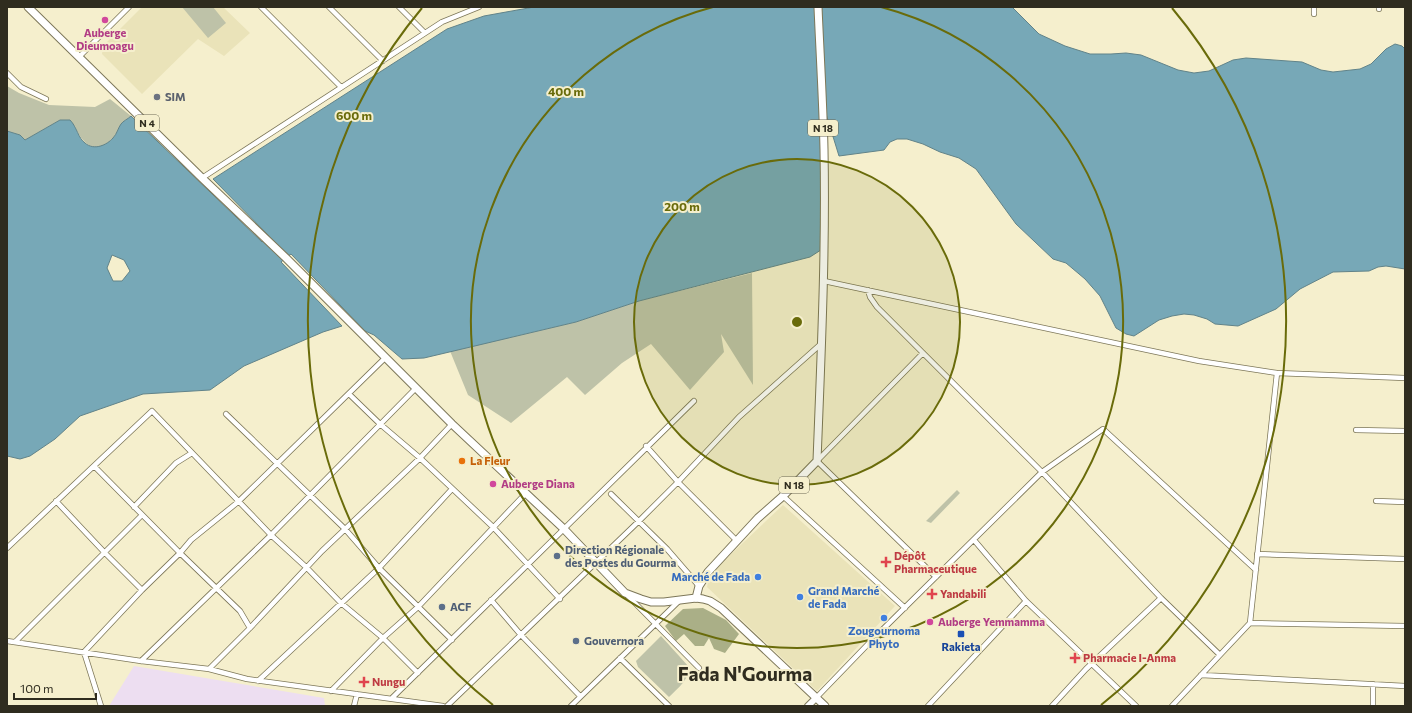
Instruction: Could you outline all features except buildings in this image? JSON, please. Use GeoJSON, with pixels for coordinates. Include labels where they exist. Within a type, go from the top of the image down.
{"type":"FeatureCollection","features":[{"type":"Feature","properties":{"kind":"main road","name":"N 4"},"geometry":{"type":"LineString","coordinates":[[28,7],[202,178],[286,258],[452,424],[564,529],[625,593],[652,602],[679,601],[696,598],[710,601],[721,608],[825,706]]}},
{"type":"Feature","properties":{"kind":"main road","name":"N 18"},"geometry":{"type":"LineString","coordinates":[[696,598],[699,586],[708,572],[758,518],[783,496],[817,461],[824,281],[824,151],[818,7]]}},
{"type":"Feature","properties":{"kind":"main road"},"geometry":{"type":"LineString","coordinates":[[808,706],[816,698]]}},
{"type":"Feature","properties":{"kind":"street"},"geometry":{"type":"LineString","coordinates":[[79,57],[129,7]]}},
{"type":"Feature","properties":{"kind":"street"},"geometry":{"type":"LineString","coordinates":[[261,7],[341,87]]}},
{"type":"Feature","properties":{"kind":"street"},"geometry":{"type":"LineString","coordinates":[[329,7],[383,61]]}},
{"type":"Feature","properties":{"kind":"street"},"geometry":{"type":"LineString","coordinates":[[399,7],[425,33]]}},
{"type":"Feature","properties":{"kind":"street"},"geometry":{"type":"LineString","coordinates":[[202,178],[254,146],[341,87],[442,22],[479,7]]}},
{"type":"Feature","properties":{"kind":"street"},"geometry":{"type":"LineString","coordinates":[[1314,7],[1314,14]]}},
{"type":"Feature","properties":{"kind":"street"},"geometry":{"type":"LineString","coordinates":[[7,72],[21,87],[46,99]]}},
{"type":"Feature","properties":{"kind":"street"},"geometry":{"type":"LineString","coordinates":[[824,281],[1177,357],[1277,373],[1405,378]]}},
{"type":"Feature","properties":{"kind":"street"},"geometry":{"type":"LineString","coordinates":[[868,290],[870,297],[877,307],[1042,472],[1161,598],[1220,655]]}},
{"type":"Feature","properties":{"kind":"street"},"geometry":{"type":"LineString","coordinates":[[447,706],[560,599],[639,521],[739,417],[822,343]]}},
{"type":"Feature","properties":{"kind":"street"},"geometry":{"type":"LineString","coordinates":[[923,353],[817,461],[936,577]]}},
{"type":"Feature","properties":{"kind":"street"},"geometry":{"type":"LineString","coordinates":[[84,652],[191,540],[238,502],[385,358]]}},
{"type":"Feature","properties":{"kind":"street"},"geometry":{"type":"LineString","coordinates":[[1172,706],[1250,623],[1277,373]]}},
{"type":"Feature","properties":{"kind":"street"},"geometry":{"type":"LineString","coordinates":[[141,661],[271,535],[416,388]]}},
{"type":"Feature","properties":{"kind":"street"},"geometry":{"type":"LineString","coordinates":[[349,394],[493,527],[560,599]]}},
{"type":"Feature","properties":{"kind":"street"},"geometry":{"type":"LineString","coordinates":[[392,698],[646,446],[694,401]]}},
{"type":"Feature","properties":{"kind":"street"},"geometry":{"type":"LineString","coordinates":[[7,548],[152,411],[271,535],[307,568],[341,603],[383,638],[418,673]]}},
{"type":"Feature","properties":{"kind":"street"},"geometry":{"type":"LineString","coordinates":[[226,414],[345,529],[379,568],[452,640]]}},
{"type":"Feature","properties":{"kind":"street"},"geometry":{"type":"LineString","coordinates":[[209,669],[345,529],[420,458],[452,424]]}},
{"type":"Feature","properties":{"kind":"street"},"geometry":{"type":"LineString","coordinates":[[816,698],[1042,472],[1104,429],[1256,570]]}},
{"type":"Feature","properties":{"kind":"street"},"geometry":{"type":"LineString","coordinates":[[1356,430],[1405,431]]}},
{"type":"Feature","properties":{"kind":"street"},"geometry":{"type":"LineString","coordinates":[[646,446],[678,482],[737,541]]}},
{"type":"Feature","properties":{"kind":"street"},"geometry":{"type":"LineString","coordinates":[[134,507],[176,463],[192,453]]}},
{"type":"Feature","properties":{"kind":"street"},"geometry":{"type":"LineString","coordinates":[[94,466],[240,611],[250,628]]}},
{"type":"Feature","properties":{"kind":"street"},"geometry":{"type":"LineString","coordinates":[[258,680],[379,568],[452,489]]}},
{"type":"Feature","properties":{"kind":"street"},"geometry":{"type":"LineString","coordinates":[[331,690],[383,638],[418,607],[526,493]]}},
{"type":"Feature","properties":{"kind":"street"},"geometry":{"type":"LineString","coordinates":[[611,494],[667,549],[699,586]]}},
{"type":"Feature","properties":{"kind":"street"},"geometry":{"type":"LineString","coordinates":[[783,496],[905,608]]}},
{"type":"Feature","properties":{"kind":"street"},"geometry":{"type":"LineString","coordinates":[[56,502],[104,553],[142,590]]}},
{"type":"Feature","properties":{"kind":"street"},"geometry":{"type":"LineString","coordinates":[[1376,502],[1405,502]]}},
{"type":"Feature","properties":{"kind":"street"},"geometry":{"type":"LineString","coordinates":[[15,642],[142,515]]}},
{"type":"Feature","properties":{"kind":"street"},"geometry":{"type":"LineString","coordinates":[[974,540],[1026,601],[1136,706]]}},
{"type":"Feature","properties":{"kind":"street"},"geometry":{"type":"LineString","coordinates":[[1257,554],[1404,560]]}},
{"type":"Feature","properties":{"kind":"street"},"geometry":{"type":"LineString","coordinates":[[625,593],[699,668]]}},
{"type":"Feature","properties":{"kind":"street"},"geometry":{"type":"LineString","coordinates":[[1052,706],[1092,664],[1161,598]]}},
{"type":"Feature","properties":{"kind":"street"},"geometry":{"type":"LineString","coordinates":[[491,600],[521,635],[580,696]]}},
{"type":"Feature","properties":{"kind":"street"},"geometry":{"type":"LineString","coordinates":[[571,706],[679,601]]}},
{"type":"Feature","properties":{"kind":"street"},"geometry":{"type":"LineString","coordinates":[[928,706],[1026,601]]}},
{"type":"Feature","properties":{"kind":"street"},"geometry":{"type":"LineString","coordinates":[[1250,623],[1405,626]]}},
{"type":"Feature","properties":{"kind":"street"},"geometry":{"type":"LineString","coordinates":[[7,641],[141,661],[209,669],[247,679],[443,706]]}},
{"type":"Feature","properties":{"kind":"street"},"geometry":{"type":"LineString","coordinates":[[84,652],[101,706]]}},
{"type":"Feature","properties":{"kind":"street"},"geometry":{"type":"LineString","coordinates":[[620,658],[669,706]]}},
{"type":"Feature","properties":{"kind":"street"},"geometry":{"type":"LineString","coordinates":[[1201,674],[1405,686]]}},
{"type":"Feature","properties":{"kind":"street"},"geometry":{"type":"LineString","coordinates":[[1373,684],[1373,706]]}},
{"type":"Feature","properties":{"kind":"street"},"geometry":{"type":"LineString","coordinates":[[354,706],[357,694]]}},
{"type":"Feature","properties":{"kind":"shaded area"},"geometry":{"type":"Polygon","coordinates":[[[142,7],[223,7],[250,33],[224,56],[198,39],[142,94],[102,54],[103,46],[142,7]]]}},
{"type":"Feature","properties":{"kind":"shaded area","name":"Grand Marché de Fada"},"geometry":{"type":"Polygon","coordinates":[[[783,505],[895,606],[817,691],[707,587],[710,574],[783,505]]]}},
{"type":"Feature","properties":{"kind":"shaded area"},"geometry":{"type":"Polygon","coordinates":[[[134,666],[324,698],[325,706],[109,706],[134,666]]]}},
{"type":"Feature","properties":{"kind":"green space"},"geometry":{"type":"Polygon","coordinates":[[[182,7],[213,7],[226,23],[208,38],[182,7]]]}},
{"type":"Feature","properties":{"kind":"green space"},"geometry":{"type":"Polygon","coordinates":[[[7,86],[19,93],[49,105],[95,107],[110,99],[131,116],[122,123],[116,135],[107,144],[101,147],[90,146],[82,138],[75,126],[60,120],[25,140],[20,135],[7,131],[7,86]]]}},
{"type":"Feature","properties":{"kind":"green space"},"geometry":{"type":"Polygon","coordinates":[[[752,273],[753,385],[721,334],[724,352],[690,390],[651,344],[622,363],[585,395],[567,377],[511,423],[468,395],[450,351],[576,322],[639,301],[752,273]]]}},
{"type":"Feature","properties":{"kind":"green space"},"geometry":{"type":"Polygon","coordinates":[[[957,490],[960,493],[931,523],[926,521],[957,490]]]}},
{"type":"Feature","properties":{"kind":"green space"},"geometry":{"type":"Polygon","coordinates":[[[703,608],[726,620],[739,634],[725,653],[714,649],[709,638],[704,646],[695,646],[684,634],[676,641],[665,626],[683,609],[703,608]]]}},
{"type":"Feature","properties":{"kind":"green space"},"geometry":{"type":"Polygon","coordinates":[[[661,636],[689,667],[689,672],[685,680],[669,697],[638,667],[636,661],[661,636]]]}},
{"type":"Feature","properties":{"kind":"water"},"geometry":{"type":"Polygon","coordinates":[[[534,7],[1012,7],[1039,34],[1065,46],[1090,54],[1126,53],[1141,55],[1178,70],[1194,73],[1209,71],[1233,60],[1246,58],[1302,62],[1321,70],[1333,72],[1360,69],[1371,64],[1386,49],[1395,44],[1402,46],[1405,49],[1405,269],[1386,266],[1378,267],[1369,271],[1333,272],[1300,289],[1276,309],[1238,326],[1215,324],[1207,319],[1184,314],[1159,320],[1134,336],[1126,334],[1116,328],[1100,296],[1085,279],[1066,263],[1053,259],[1016,224],[976,169],[959,158],[907,139],[897,139],[890,142],[884,150],[839,156],[823,104],[824,248],[810,257],[639,301],[576,322],[424,358],[402,359],[374,335],[365,331],[291,254],[281,262],[342,326],[323,332],[244,366],[210,390],[143,394],[80,416],[55,439],[30,456],[20,459],[7,456],[7,131],[20,135],[25,140],[60,120],[70,120],[83,141],[92,147],[96,147],[104,145],[110,141],[116,135],[122,123],[131,116],[262,242],[269,236],[213,179],[447,29],[484,16],[534,7]],[[112,255],[107,268],[113,281],[122,281],[130,271],[124,260],[112,255]]]}},
{"type":"Feature","properties":{"kind":"place","name":"Auberge Dieumoagu"},"geometry":{"type":"Point","coordinates":[105,20]}},
{"type":"Feature","properties":{"kind":"place","name":"SIM"},"geometry":{"type":"Point","coordinates":[157,97]}},
{"type":"Feature","properties":{"kind":"place","name":"La Fleur"},"geometry":{"type":"Point","coordinates":[462,461]}},
{"type":"Feature","properties":{"kind":"place","name":"Auberge Diana"},"geometry":{"type":"Point","coordinates":[493,484]}},
{"type":"Feature","properties":{"kind":"place","name":"Direction Régionale des Postes du Gourma"},"geometry":{"type":"Point","coordinates":[557,556]}},
{"type":"Feature","properties":{"kind":"place","name":"Dépôt Pharmaceutique"},"geometry":{"type":"Point","coordinates":[886,562]}},
{"type":"Feature","properties":{"kind":"place","name":"Marché de Fada"},"geometry":{"type":"Point","coordinates":[758,577]}},
{"type":"Feature","properties":{"kind":"place","name":"Yandabili"},"geometry":{"type":"Point","coordinates":[932,594]}},
{"type":"Feature","properties":{"kind":"place","name":"Grand Marché de Fada"},"geometry":{"type":"Point","coordinates":[800,597]}},
{"type":"Feature","properties":{"kind":"place","name":"ACF"},"geometry":{"type":"Point","coordinates":[442,607]}},
{"type":"Feature","properties":{"kind":"place","name":"Zougournoma Phyto"},"geometry":{"type":"Point","coordinates":[884,618]}},
{"type":"Feature","properties":{"kind":"place","name":"Auberge Yemmamma"},"geometry":{"type":"Point","coordinates":[930,622]}},
{"type":"Feature","properties":{"kind":"place","name":"Rakieta"},"geometry":{"type":"Point","coordinates":[961,634]}},
{"type":"Feature","properties":{"kind":"place","name":"Gouvernora"},"geometry":{"type":"Point","coordinates":[576,641]}},
{"type":"Feature","properties":{"kind":"place","name":"Pharmacie I-Anma"},"geometry":{"type":"Point","coordinates":[1075,658]}},
{"type":"Feature","properties":{"kind":"place","name":"Nungu"},"geometry":{"type":"Point","coordinates":[364,682]}},
{"type":"Feature","properties":{"kind":"district","name":"Fada N'Gourma"},"geometry":{"type":"Point","coordinates":[745,674]}}]}
